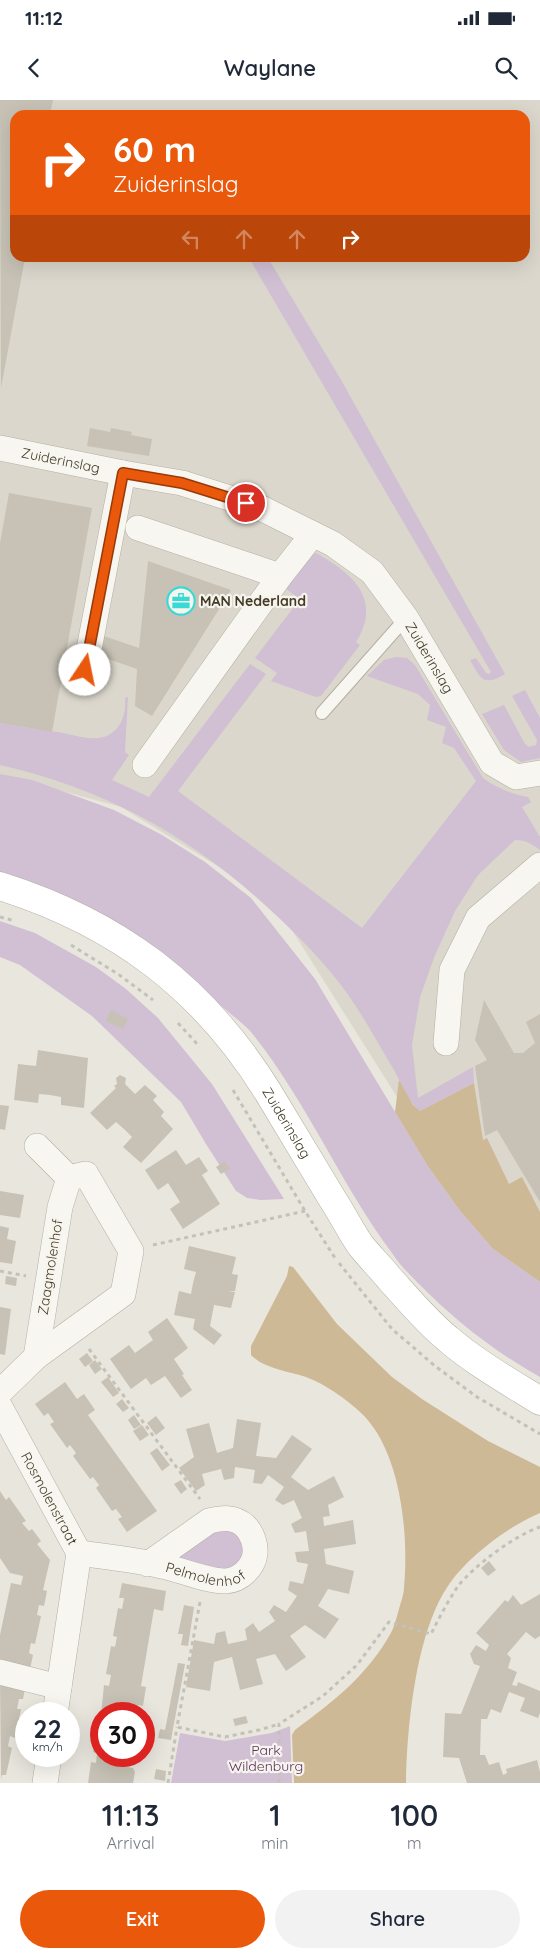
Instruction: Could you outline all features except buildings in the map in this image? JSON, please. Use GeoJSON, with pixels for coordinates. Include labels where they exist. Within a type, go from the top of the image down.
{"type":"FeatureCollection","features":[{"type":"Feature","properties":{"kind":"street","name":"Zuiderinslag"},"geometry":{"type":"LineString","coordinates":[[0,448],[182,483],[262,508],[333,544],[372,572],[406,618],[492,762],[516,777],[540,773]]}},
{"type":"Feature","properties":{"kind":"street"},"geometry":{"type":"LineString","coordinates":[[85,670],[123,473]]}},
{"type":"Feature","properties":{"kind":"street"},"geometry":{"type":"LineString","coordinates":[[138,528],[280,576]]}},
{"type":"Feature","properties":{"kind":"street"},"geometry":{"type":"LineString","coordinates":[[145,765],[280,576],[313,534]]}},
{"type":"Feature","properties":{"kind":"street"},"geometry":{"type":"LineString","coordinates":[[446,1043],[452,970],[478,918],[540,865]]}},
{"type":"Feature","properties":{"kind":"street","name":"Zuiderinslag"},"geometry":{"type":"LineString","coordinates":[[0,886],[68,911],[127,943],[167,974],[208,1012],[237,1046],[267,1090],[361,1246],[416,1309],[446,1337],[492,1372],[540,1401]]}},
{"type":"Feature","properties":{"kind":"street"},"geometry":{"type":"LineString","coordinates":[[0,1392],[36,1357],[123,1294],[131,1251],[86,1174],[69,1178],[37,1146]]}},
{"type":"Feature","properties":{"kind":"street","name":"Zaagmolenhof"},"geometry":{"type":"LineString","coordinates":[[36,1357],[60,1207],[69,1178]]}},
{"type":"Feature","properties":{"kind":"street","name":"Rosmolenstraat"},"geometry":{"type":"LineString","coordinates":[[0,1407],[79,1552],[57,1702]]}},
{"type":"Feature","properties":{"kind":"street","name":"Pelmolenhof"},"geometry":{"type":"LineString","coordinates":[[79,1552],[148,1564],[226,1581],[236,1579],[245,1573],[255,1558],[253,1538],[245,1526],[228,1518],[209,1521],[148,1564]]}},
{"type":"Feature","properties":{"kind":"street"},"geometry":{"type":"LineString","coordinates":[[0,1672],[59,1687]]}},
{"type":"Feature","properties":{"kind":"street"},"geometry":{"type":"LineString","coordinates":[[44,1783],[46,1767]]}},
{"type":"Feature","properties":{"kind":"lane"},"geometry":{"type":"LineString","coordinates":[[322,713],[406,618]]}},
{"type":"Feature","properties":{"kind":"path"},"geometry":{"type":"LineString","coordinates":[[0,917],[16,922]]}},
{"type":"Feature","properties":{"kind":"path"},"geometry":{"type":"LineString","coordinates":[[68,943],[118,974],[157,1003]]}},
{"type":"Feature","properties":{"kind":"path"},"geometry":{"type":"LineString","coordinates":[[174,1019],[205,1052]]}},
{"type":"Feature","properties":{"kind":"path","name":"Zuiderinslag"},"geometry":{"type":"LineString","coordinates":[[131,1251],[305,1211],[231,1086]]}},
{"type":"Feature","properties":{"kind":"path"},"geometry":{"type":"LineString","coordinates":[[75,1329],[215,1520]]}},
{"type":"Feature","properties":{"kind":"path"},"geometry":{"type":"LineString","coordinates":[[177,1728],[225,1737],[279,1724],[323,1696],[357,1665],[389,1622],[431,1634],[459,1586],[486,1559],[531,1530],[540,1527]]}},
{"type":"Feature","properties":{"kind":"path"},"geometry":{"type":"LineString","coordinates":[[168,1783],[204,1576]]}},
{"type":"Feature","properties":{"kind":"path"},"geometry":{"type":"LineString","coordinates":[[279,1724],[279,1783]]}},
{"type":"Feature","properties":{"kind":"shaded area"},"geometry":{"type":"Polygon","coordinates":[[[0,100],[540,100],[540,1249],[414,1124],[273,900],[121,807],[0,774],[0,100]]]}},
{"type":"Feature","properties":{"kind":"shaded area"},"geometry":{"type":"Polygon","coordinates":[[[399,1080],[413,1105],[420,1111],[474,1083],[483,1140],[487,1138],[509,1184],[522,1177],[540,1212],[540,1282],[493,1249],[460,1211],[427,1165],[395,1112],[399,1080]]]}},
{"type":"Feature","properties":{"kind":"shaded area"},"geometry":{"type":"Polygon","coordinates":[[[289,1266],[293,1267],[337,1324],[392,1377],[422,1399],[488,1441],[540,1467],[540,1513],[503,1534],[479,1552],[458,1573],[438,1603],[421,1652],[411,1707],[406,1783],[294,1783],[292,1735],[295,1730],[337,1698],[361,1674],[383,1647],[392,1631],[404,1590],[405,1543],[399,1494],[393,1470],[385,1448],[374,1428],[360,1412],[328,1388],[306,1377],[269,1367],[251,1355],[251,1346],[287,1276],[289,1266]]]}},
{"type":"Feature","properties":{"kind":"green space"},"geometry":{"type":"Polygon","coordinates":[[[251,262],[270,262],[340,378],[505,674],[492,680],[483,679],[470,660],[476,658],[486,673],[489,674],[491,672],[251,262]]]}},
{"type":"Feature","properties":{"kind":"green space"},"geometry":{"type":"Polygon","coordinates":[[[316,553],[341,569],[352,579],[360,589],[365,600],[366,613],[364,627],[356,642],[360,645],[321,696],[316,697],[271,681],[277,673],[255,658],[300,599],[286,589],[313,554],[316,553]]]}},
{"type":"Feature","properties":{"kind":"green space"},"geometry":{"type":"Polygon","coordinates":[[[396,657],[407,658],[415,665],[483,778],[504,790],[528,797],[531,802],[522,807],[540,837],[540,850],[529,843],[515,840],[478,875],[455,911],[435,955],[420,997],[412,1045],[418,1098],[473,1067],[474,1083],[420,1111],[408,1097],[366,1023],[341,985],[306,945],[247,889],[216,864],[183,842],[115,804],[78,788],[0,765],[0,723],[81,737],[105,737],[118,727],[124,713],[125,698],[128,697],[125,752],[129,755],[112,780],[149,797],[250,664],[266,674],[178,791],[362,928],[476,781],[454,748],[442,743],[446,727],[427,720],[430,705],[418,694],[367,676],[384,660],[396,657]]]}},
{"type":"Feature","properties":{"kind":"green space"},"geometry":{"type":"Polygon","coordinates":[[[525,690],[540,718],[540,758],[521,762],[504,750],[482,714],[504,705],[525,744],[529,747],[536,745],[537,740],[512,696],[525,690]]]}},
{"type":"Feature","properties":{"kind":"green space"},"geometry":{"type":"Polygon","coordinates":[[[0,774],[32,780],[114,810],[162,835],[205,862],[251,898],[315,979],[427,1165],[460,1211],[493,1249],[540,1282],[540,1377],[491,1346],[460,1322],[401,1265],[373,1226],[289,1085],[271,1058],[247,1028],[168,959],[117,924],[61,895],[0,873],[0,774]]]}},
{"type":"Feature","properties":{"kind":"green space"},"geometry":{"type":"Polygon","coordinates":[[[0,921],[35,933],[96,967],[126,989],[158,1018],[212,1084],[284,1199],[261,1200],[247,1198],[236,1191],[181,1102],[92,1016],[20,965],[0,957],[0,921]]]}},
{"type":"Feature","properties":{"kind":"green space"},"geometry":{"type":"Polygon","coordinates":[[[223,1522],[249,1542],[236,1572],[171,1558],[223,1522]]]}},
{"type":"Feature","properties":{"kind":"green space","name":"Park Wildenburg"},"geometry":{"type":"Polygon","coordinates":[[[290,1726],[292,1783],[171,1783],[180,1733],[225,1741],[272,1733],[290,1726]]]}},
{"type":"Feature","properties":{"kind":"place","name":"MAN Nederland"},"geometry":{"type":"Point","coordinates":[181,601]}},
{"type":"Feature","properties":{"kind":"route"},"geometry":{"type":"LineString","coordinates":[[85,670],[123,473],[182,483],[246,503]]}}]}
